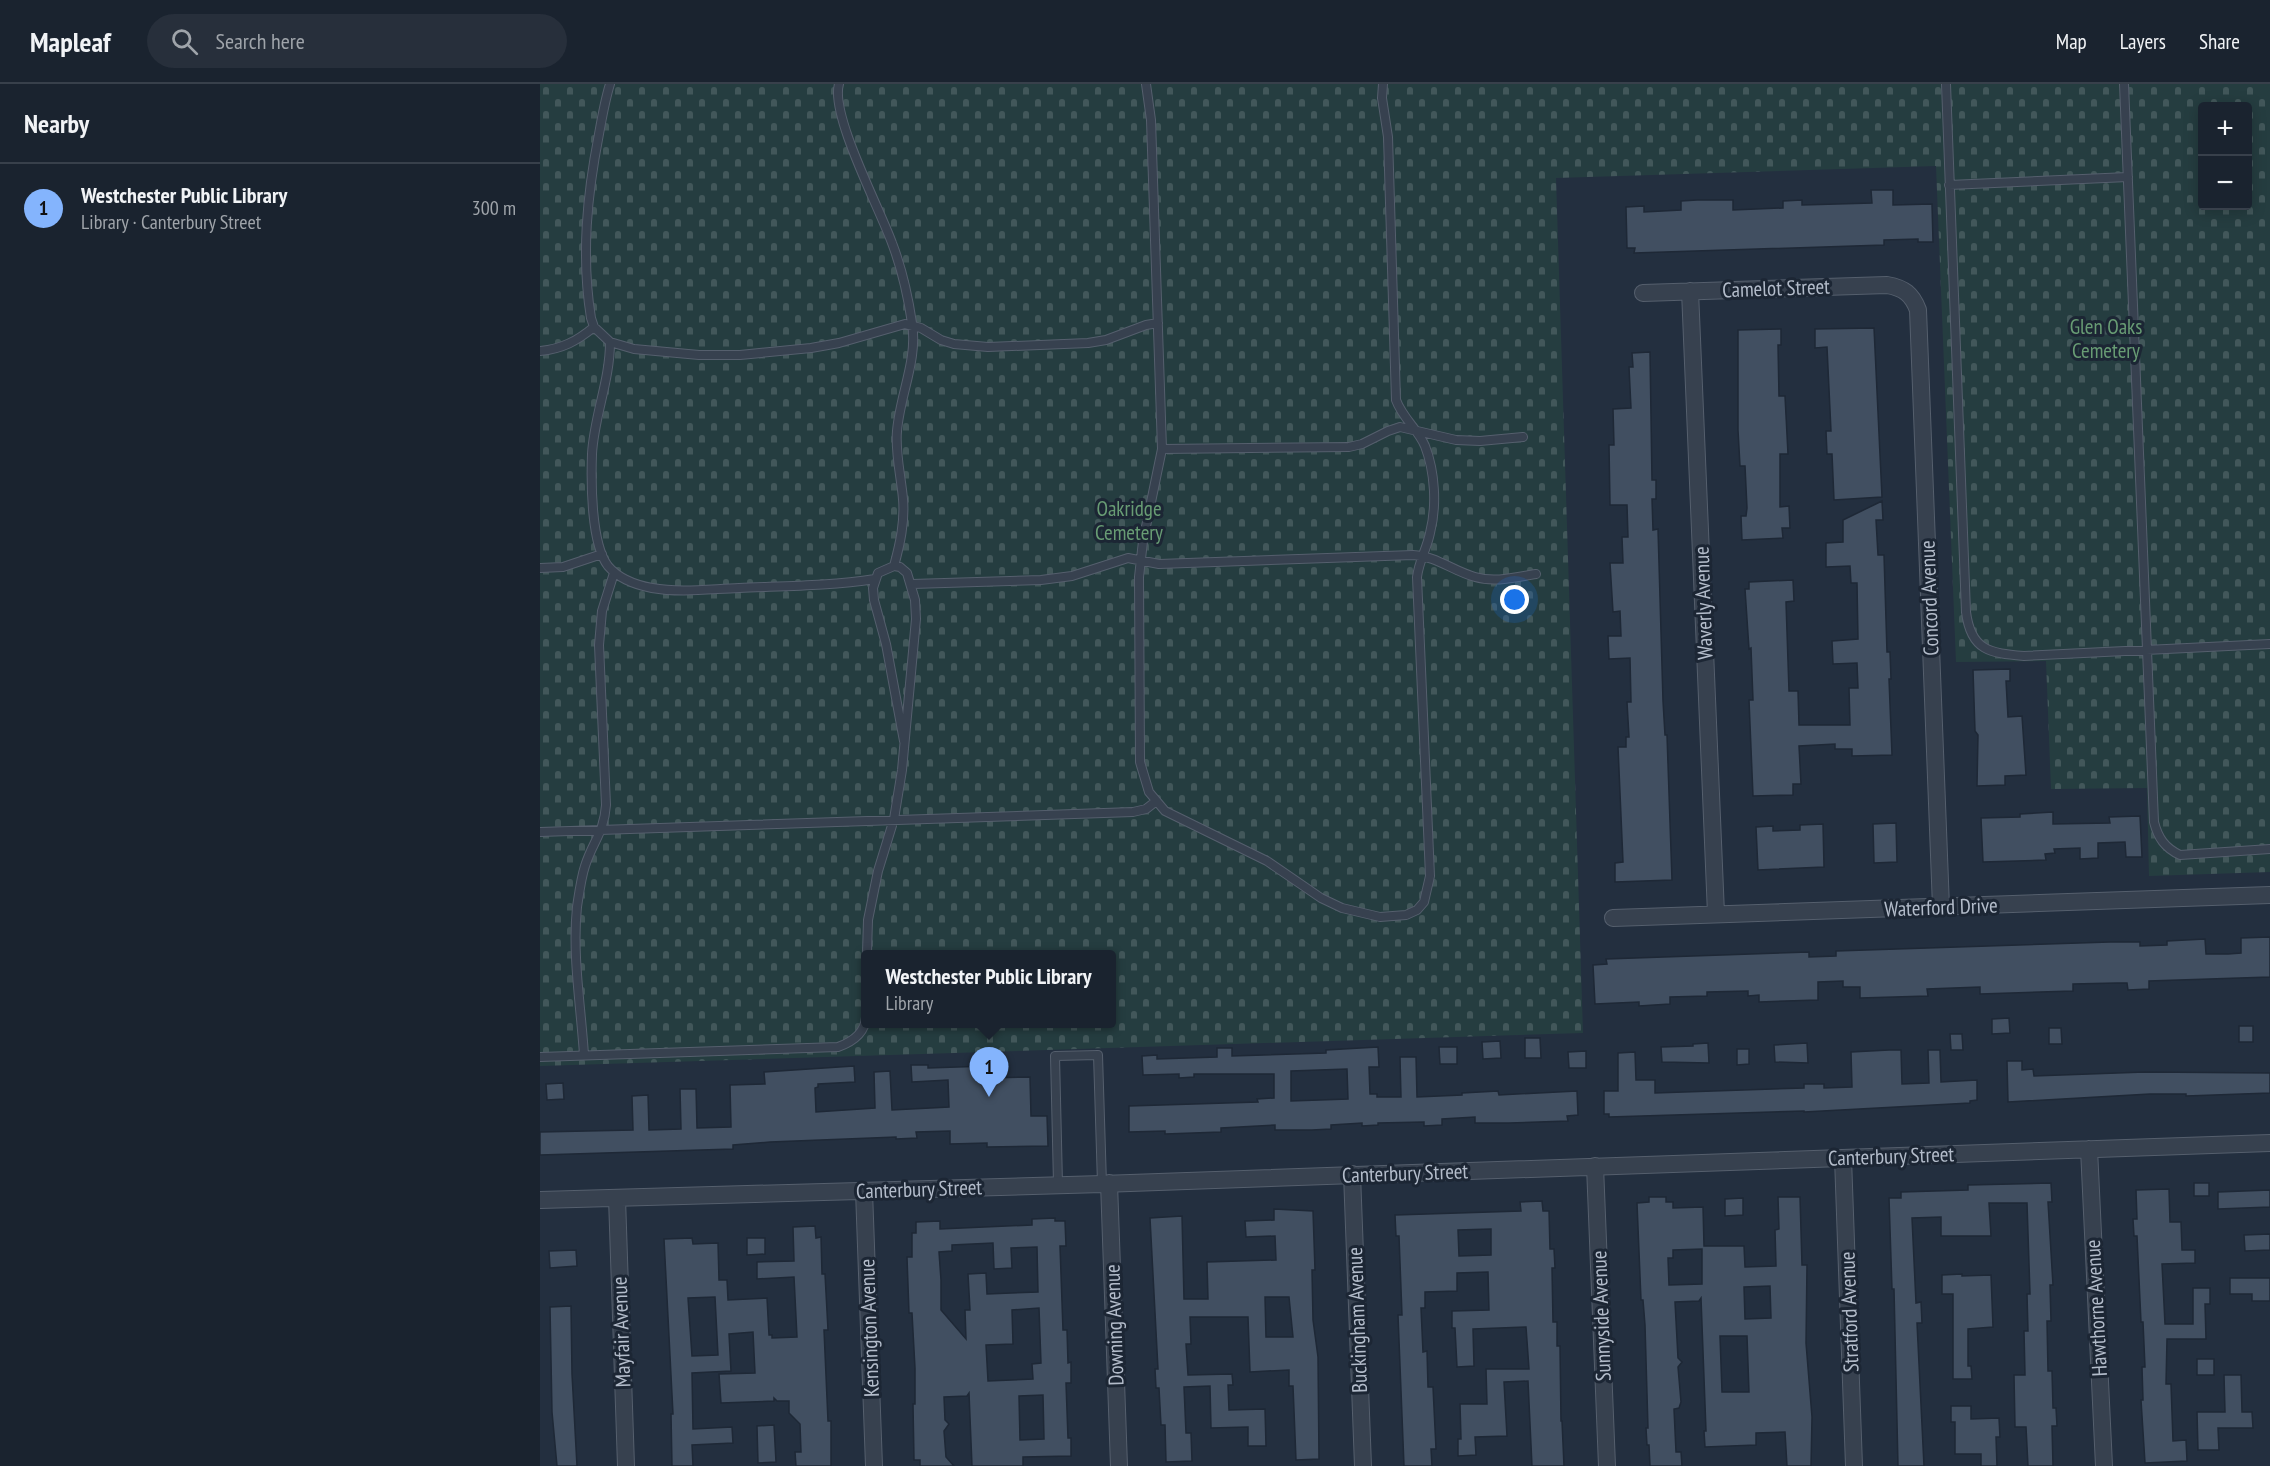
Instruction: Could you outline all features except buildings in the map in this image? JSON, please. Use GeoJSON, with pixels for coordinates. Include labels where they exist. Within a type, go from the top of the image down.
{"type":"FeatureCollection","features":[{"type":"Feature","properties":{"kind":"street","name":"Camelot Street"},"geometry":{"type":"LineString","coordinates":[[1643,293],[1887,285],[1907,292]]}},
{"type":"Feature","properties":{"kind":"street","name":"Waverly Avenue"},"geometry":{"type":"LineString","coordinates":[[1690,291],[1716,914]]}},
{"type":"Feature","properties":{"kind":"street","name":"Concord Avenue"},"geometry":{"type":"LineString","coordinates":[[1907,292],[1914,300],[1918,310],[1941,907]]}},
{"type":"Feature","properties":{"kind":"street","name":"Waterford Drive"},"geometry":{"type":"LineString","coordinates":[[1613,918],[2270,895]]}},
{"type":"Feature","properties":{"kind":"street","name":"Canterbury Street"},"geometry":{"type":"LineString","coordinates":[[540,1200],[1106,1184],[2270,1143]]}},
{"type":"Feature","properties":{"kind":"street","name":"Hawthorne Avenue"},"geometry":{"type":"LineString","coordinates":[[2089,1149],[2104,1466]]}},
{"type":"Feature","properties":{"kind":"street","name":"Stratford Avenue"},"geometry":{"type":"LineString","coordinates":[[1843,1158],[1854,1466]]}},
{"type":"Feature","properties":{"kind":"street","name":"Sunnyside Avenue"},"geometry":{"type":"LineString","coordinates":[[1595,1166],[1607,1466]]}},
{"type":"Feature","properties":{"kind":"street","name":"Buckingham Avenue"},"geometry":{"type":"LineString","coordinates":[[1352,1174],[1363,1466]]}},
{"type":"Feature","properties":{"kind":"street","name":"Downing Avenue"},"geometry":{"type":"LineString","coordinates":[[1106,1184],[1119,1466]]}},
{"type":"Feature","properties":{"kind":"street","name":"Kensington Avenue"},"geometry":{"type":"LineString","coordinates":[[864,1191],[874,1466]]}},
{"type":"Feature","properties":{"kind":"street","name":"Mayfair Avenue"},"geometry":{"type":"LineString","coordinates":[[617,1198],[626,1466]]}},
{"type":"Feature","properties":{"kind":"lane"},"geometry":{"type":"LineString","coordinates":[[610,84],[592,171],[586,217],[589,308],[594,327],[610,342],[633,349],[665,354],[740,355],[830,345],[905,324],[954,344],[988,346],[1088,343],[1106,340],[1135,328],[1158,323]]}},
{"type":"Feature","properties":{"kind":"lane"},"geometry":{"type":"LineString","coordinates":[[1146,84],[1150,120],[1162,449],[1143,541],[1139,577],[1140,762],[1144,780],[1155,802],[1176,818],[1267,861],[1321,898],[1342,908],[1380,917],[1406,915],[1417,910],[1424,902],[1430,876],[1417,592],[1419,565],[1430,533],[1434,487],[1426,447],[1402,414],[1396,400],[1388,137],[1382,98],[1383,84]]}},
{"type":"Feature","properties":{"kind":"lane"},"geometry":{"type":"LineString","coordinates":[[1946,84],[1966,612],[1975,641],[1982,647],[2005,654],[2024,656],[2270,644]]}},
{"type":"Feature","properties":{"kind":"lane"},"geometry":{"type":"LineString","coordinates":[[2124,84],[2154,822],[2161,840],[2172,852],[2181,855],[2270,849]]}},
{"type":"Feature","properties":{"kind":"lane"},"geometry":{"type":"LineString","coordinates":[[838,86],[840,108],[847,131],[902,271],[913,326],[911,366],[899,414],[897,433],[903,520],[894,566]]}},
{"type":"Feature","properties":{"kind":"lane"},"geometry":{"type":"LineString","coordinates":[[1950,185],[2128,177]]}},
{"type":"Feature","properties":{"kind":"lane"},"geometry":{"type":"LineString","coordinates":[[540,351],[570,344],[594,327]]}},
{"type":"Feature","properties":{"kind":"lane"},"geometry":{"type":"LineString","coordinates":[[610,342],[608,376],[597,420],[592,457],[595,524],[602,554],[615,573],[640,585],[667,590],[833,584],[875,579]]}},
{"type":"Feature","properties":{"kind":"lane"},"geometry":{"type":"LineString","coordinates":[[1162,449],[1349,447],[1362,444],[1400,427],[1456,440],[1491,441],[1523,437]]}},
{"type":"Feature","properties":{"kind":"lane"},"geometry":{"type":"LineString","coordinates":[[540,568],[563,567],[602,554]]}},
{"type":"Feature","properties":{"kind":"lane"},"geometry":{"type":"LineString","coordinates":[[912,584],[1041,580],[1072,576],[1128,558],[1159,564],[1422,555],[1476,578],[1495,580],[1536,574]]}},
{"type":"Feature","properties":{"kind":"lane"},"geometry":{"type":"LineString","coordinates":[[867,950],[868,920],[878,871],[894,819],[902,770],[916,619],[912,584],[907,573],[900,567],[894,566],[885,568],[875,579],[874,600],[886,644],[904,741]]}},
{"type":"Feature","properties":{"kind":"lane"},"geometry":{"type":"LineString","coordinates":[[584,1055],[577,951],[577,907],[585,866],[603,830],[606,805],[599,630],[607,594],[615,573]]}},
{"type":"Feature","properties":{"kind":"lane"},"geometry":{"type":"LineString","coordinates":[[540,832],[1132,812],[1146,809],[1155,802]]}},
{"type":"Feature","properties":{"kind":"lane"},"geometry":{"type":"LineString","coordinates":[[540,1057],[838,1047],[856,1038],[863,1028]]}},
{"type":"Feature","properties":{"kind":"lane"},"geometry":{"type":"LineString","coordinates":[[1058,1184],[1056,1056],[1098,1055],[1106,1184]]}},
{"type":"Feature","properties":{"kind":"green space","name":"Oakridge Cemetery"},"geometry":{"type":"Polygon","coordinates":[[[540,84],[2270,84],[2270,872],[2149,876],[2147,788],[2051,789],[2046,661],[1956,662],[1936,166],[1556,178],[1583,1033],[540,1066],[540,84]]]}},
{"type":"Feature","properties":{"kind":"place","name":"Westchester Public Library"},"geometry":{"type":"Point","coordinates":[989,1097]}},
{"type":"Feature","properties":{"kind":"park label","name":"Glen Oaks Cemetery"},"geometry":{"type":"Point","coordinates":[2106,338]}}]}
